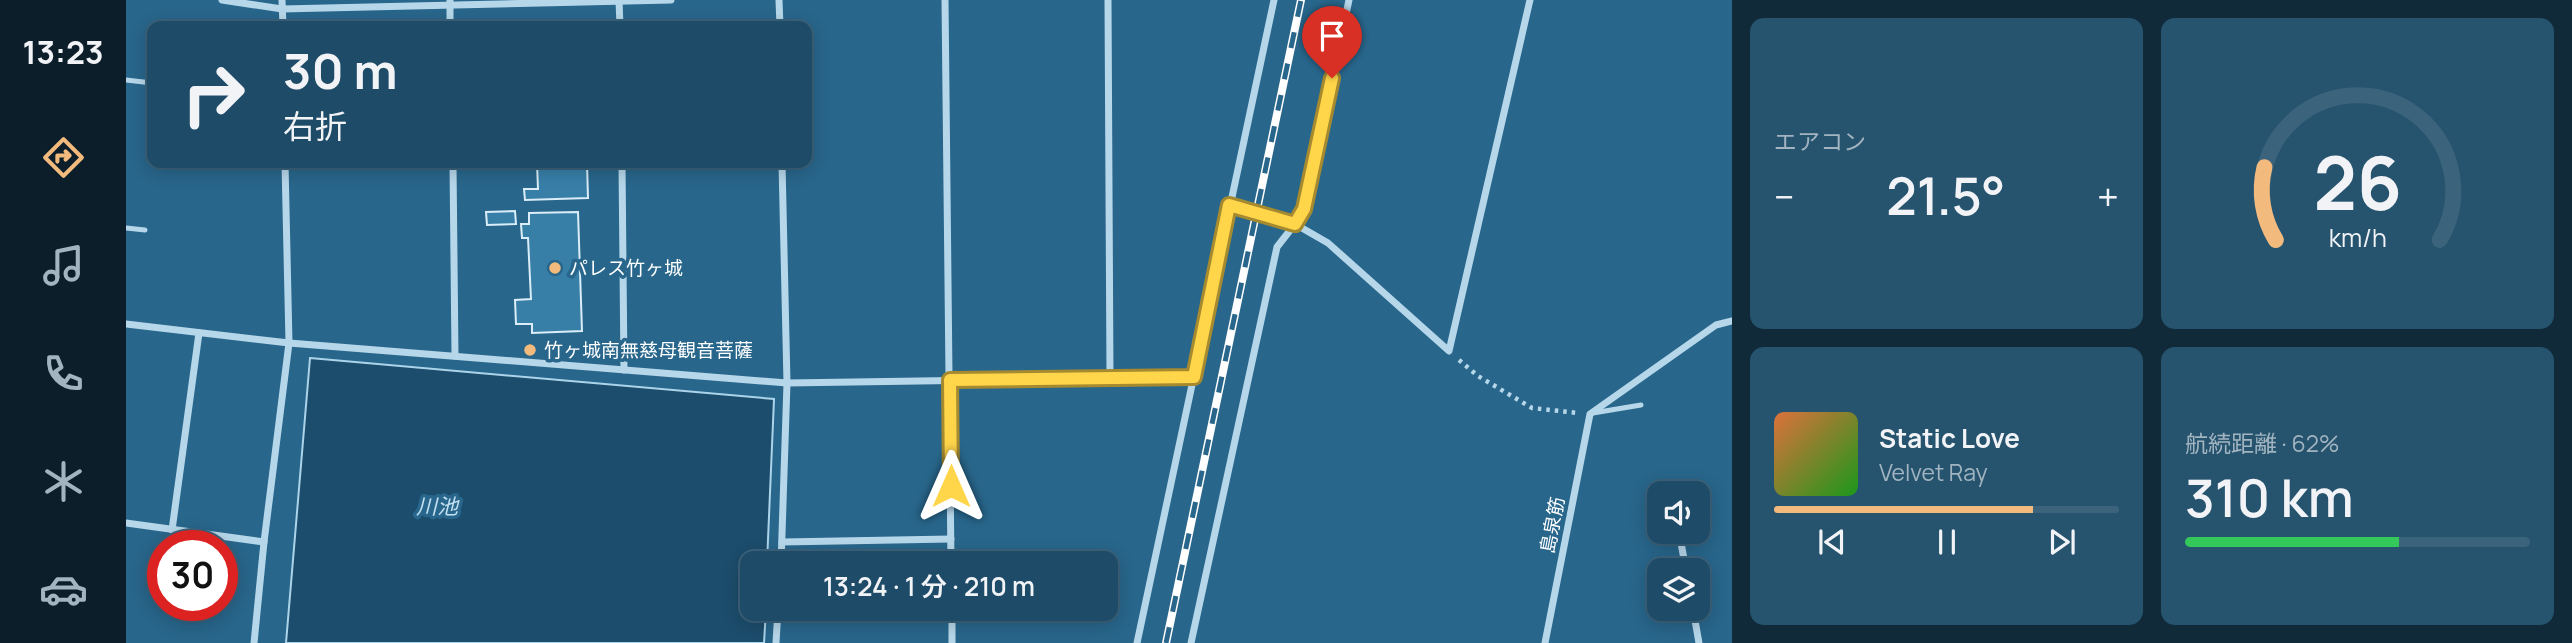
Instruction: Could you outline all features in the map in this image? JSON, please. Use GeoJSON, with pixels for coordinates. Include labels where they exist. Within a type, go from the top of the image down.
{"type":"FeatureCollection","features":[{"type":"Feature","properties":{"kind":"street"},"geometry":{"type":"LineString","coordinates":[[222,0],[282,9],[450,3],[671,0]]}},
{"type":"Feature","properties":{"kind":"street"},"geometry":{"type":"LineString","coordinates":[[282,0],[283,21]]}},
{"type":"Feature","properties":{"kind":"street"},"geometry":{"type":"LineString","coordinates":[[779,0],[780,21]]}},
{"type":"Feature","properties":{"kind":"street"},"geometry":{"type":"LineString","coordinates":[[945,0],[951,551]]}},
{"type":"Feature","properties":{"kind":"street"},"geometry":{"type":"LineString","coordinates":[[1108,0],[1110,378]]}},
{"type":"Feature","properties":{"kind":"street"},"geometry":{"type":"LineString","coordinates":[[1137,643],[1274,0]]}},
{"type":"Feature","properties":{"kind":"street"},"geometry":{"type":"LineString","coordinates":[[1191,643],[1277,247],[1304,209],[1349,0]]}},
{"type":"Feature","properties":{"kind":"street"},"geometry":{"type":"LineString","coordinates":[[1229,205],[1295,224],[1328,243],[1449,351],[1530,0]]}},
{"type":"Feature","properties":{"kind":"street"},"geometry":{"type":"LineString","coordinates":[[619,1],[620,21]]}},
{"type":"Feature","properties":{"kind":"street"},"geometry":{"type":"LineString","coordinates":[[450,3],[450,21]]}},
{"type":"Feature","properties":{"kind":"street"},"geometry":{"type":"LineString","coordinates":[[254,643],[289,343],[285,168]]}},
{"type":"Feature","properties":{"kind":"street"},"geometry":{"type":"LineString","coordinates":[[453,168],[456,356]]}},
{"type":"Feature","properties":{"kind":"street"},"geometry":{"type":"LineString","coordinates":[[622,168],[624,370]]}},
{"type":"Feature","properties":{"kind":"street"},"geometry":{"type":"LineString","coordinates":[[781,551],[787,383],[782,168]]}},
{"type":"Feature","properties":{"kind":"street"},"geometry":{"type":"LineString","coordinates":[[1590,414],[1716,325],[1732,321]]}},
{"type":"Feature","properties":{"kind":"street"},"geometry":{"type":"LineString","coordinates":[[126,324],[289,343],[787,383],[1194,377]]}},
{"type":"Feature","properties":{"kind":"street"},"geometry":{"type":"LineString","coordinates":[[126,523],[172,530],[199,333]]}},
{"type":"Feature","properties":{"kind":"street","name":"島泉筋"},"geometry":{"type":"LineString","coordinates":[[1545,643],[1590,414]]}},
{"type":"Feature","properties":{"kind":"street"},"geometry":{"type":"LineString","coordinates":[[238,539],[264,542]]}},
{"type":"Feature","properties":{"kind":"street"},"geometry":{"type":"LineString","coordinates":[[782,542],[951,539]]}},
{"type":"Feature","properties":{"kind":"street"},"geometry":{"type":"LineString","coordinates":[[776,643],[777,621]]}},
{"type":"Feature","properties":{"kind":"street"},"geometry":{"type":"LineString","coordinates":[[952,621],[952,643]]}},
{"type":"Feature","properties":{"kind":"street"},"geometry":{"type":"LineString","coordinates":[[1695,621],[1699,643]]}},
{"type":"Feature","properties":{"kind":"lane"},"geometry":{"type":"LineString","coordinates":[[126,80],[147,82]]}},
{"type":"Feature","properties":{"kind":"lane"},"geometry":{"type":"LineString","coordinates":[[126,228],[145,230]]}},
{"type":"Feature","properties":{"kind":"lane"},"geometry":{"type":"LineString","coordinates":[[1590,414],[1641,405]]}},
{"type":"Feature","properties":{"kind":"path"},"geometry":{"type":"LineString","coordinates":[[1449,351],[1478,376],[1532,408],[1590,414]]}},
{"type":"Feature","properties":{"kind":"water","name":"川池"},"geometry":{"type":"Polygon","coordinates":[[[310,358],[774,399],[768,551],[740,551],[740,621],[765,621],[764,643],[286,643],[310,358]]]}},
{"type":"Feature","properties":{"kind":"building"},"geometry":{"type":"Polygon","coordinates":[[[537,168],[587,168],[588,198],[525,200],[524,189],[538,189],[537,168]]]}},
{"type":"Feature","properties":{"kind":"building"},"geometry":{"type":"Polygon","coordinates":[[[515,211],[516,224],[487,225],[486,212],[515,211]]]}},
{"type":"Feature","properties":{"kind":"building","name":"パレス竹ヶ城"},"geometry":{"type":"Polygon","coordinates":[[[578,212],[582,331],[532,333],[532,324],[516,324],[515,300],[531,299],[528,238],[522,238],[521,224],[529,224],[529,213],[578,212]]]}},
{"type":"Feature","properties":{"kind":"railway"},"geometry":{"type":"LineString","coordinates":[[1166,643],[1301,0]]}},
{"type":"Feature","properties":{"kind":"place","name":"パレス竹ヶ城"},"geometry":{"type":"Point","coordinates":[555,268]}},
{"type":"Feature","properties":{"kind":"place","name":"竹ヶ城南無慈母観音菩薩"},"geometry":{"type":"Point","coordinates":[530,350]}},
{"type":"Feature","properties":{"kind":"route"},"geometry":{"type":"LineString","coordinates":[[951,486],[950,380],[1194,377],[1229,205],[1295,224],[1304,209],[1332,78]]}}]}
